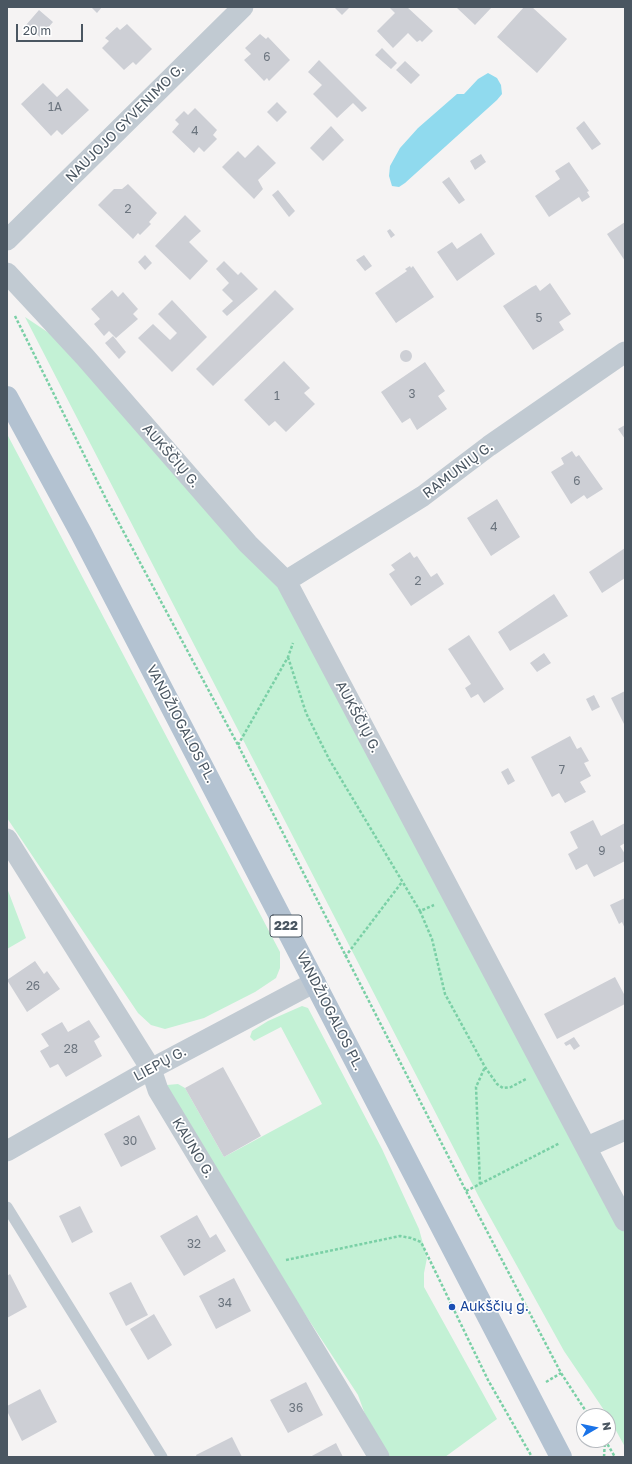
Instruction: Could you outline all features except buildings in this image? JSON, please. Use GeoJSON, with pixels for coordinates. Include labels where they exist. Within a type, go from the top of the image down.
{"type":"FeatureCollection","features":[{"type":"Feature","properties":{"kind":"main road","name":"VANDŽIOGALOS PL."},"geometry":{"type":"LineString","coordinates":[[7,397],[81,533],[561,1457]]}},
{"type":"Feature","properties":{"kind":"street","name":"NAUJOJO GYVENIMO G."},"geometry":{"type":"LineString","coordinates":[[7,240],[243,7]]}},
{"type":"Feature","properties":{"kind":"street","name":"AUKŠČIŲ G."},"geometry":{"type":"LineString","coordinates":[[7,273],[86,357],[248,544],[286,582],[625,1221]]}},
{"type":"Feature","properties":{"kind":"street","name":"RAMUNIŲ G."},"geometry":{"type":"LineString","coordinates":[[286,582],[424,496],[489,446],[625,352]]}},
{"type":"Feature","properties":{"kind":"street","name":"KAUNO G."},"geometry":{"type":"LineString","coordinates":[[7,839],[151,1068],[158,1090],[379,1457]]}},
{"type":"Feature","properties":{"kind":"street","name":"LIEPŲ G."},"geometry":{"type":"LineString","coordinates":[[7,1151],[151,1068],[315,982]]}},
{"type":"Feature","properties":{"kind":"street"},"geometry":{"type":"LineString","coordinates":[[583,1140],[625,1130]]}},
{"type":"Feature","properties":{"kind":"lane"},"geometry":{"type":"LineString","coordinates":[[7,1207],[162,1457]]}},
{"type":"Feature","properties":{"kind":"path"},"geometry":{"type":"LineString","coordinates":[[12,309],[107,501],[238,746],[345,958],[561,1373],[584,1408]]}},
{"type":"Feature","properties":{"kind":"path"},"geometry":{"type":"LineString","coordinates":[[238,746],[288,657],[304,614]]}},
{"type":"Feature","properties":{"kind":"path"},"geometry":{"type":"LineString","coordinates":[[288,657],[306,713],[316,736],[420,911],[432,939],[445,994],[485,1067],[497,1084],[503,1088],[511,1087],[545,1068]]}},
{"type":"Feature","properties":{"kind":"path"},"geometry":{"type":"LineString","coordinates":[[345,958],[402,882]]}},
{"type":"Feature","properties":{"kind":"path"},"geometry":{"type":"LineString","coordinates":[[420,911],[453,896]]}},
{"type":"Feature","properties":{"kind":"path"},"geometry":{"type":"LineString","coordinates":[[480,1184],[476,1087],[485,1067]]}},
{"type":"Feature","properties":{"kind":"path"},"geometry":{"type":"LineString","coordinates":[[466,1191],[583,1140]]}},
{"type":"Feature","properties":{"kind":"path"},"geometry":{"type":"LineString","coordinates":[[264,1265],[400,1236],[421,1242],[488,1380],[532,1457]]}},
{"type":"Feature","properties":{"kind":"path"},"geometry":{"type":"LineString","coordinates":[[610,1448],[615,1457]]}},
{"type":"Feature","properties":{"kind":"green space"},"geometry":{"type":"Polygon","coordinates":[[[25,317],[85,357],[286,581],[625,1221],[625,1447],[616,1431],[616,1408],[603,1408],[564,1351],[480,1199],[25,317]]]}},
{"type":"Feature","properties":{"kind":"green space"},"geometry":{"type":"Polygon","coordinates":[[[7,434],[280,952],[280,968],[276,978],[255,992],[204,1018],[165,1029],[151,1025],[138,1013],[7,818],[7,434]]]}},
{"type":"Feature","properties":{"kind":"green space"},"geometry":{"type":"Polygon","coordinates":[[[7,888],[26,938],[7,949],[7,888]]]}},
{"type":"Feature","properties":{"kind":"green space"},"geometry":{"type":"Polygon","coordinates":[[[302,1006],[308,1008],[382,1149],[419,1229],[427,1258],[424,1273],[424,1287],[497,1419],[445,1457],[390,1457],[366,1417],[358,1395],[158,1090],[167,1085],[178,1084],[185,1088],[224,1157],[322,1104],[281,1027],[254,1041],[250,1037],[252,1031],[268,1021],[302,1006]]]}},
{"type":"Feature","properties":{"kind":"water"},"geometry":{"type":"Polygon","coordinates":[[[488,73],[497,78],[501,85],[502,94],[497,100],[405,183],[399,187],[392,186],[389,176],[390,166],[400,148],[418,128],[457,94],[464,94],[478,79],[488,73]]]}},
{"type":"Feature","properties":{"kind":"place","name":"Aukščių g."},"geometry":{"type":"Point","coordinates":[452,1307]}}]}
